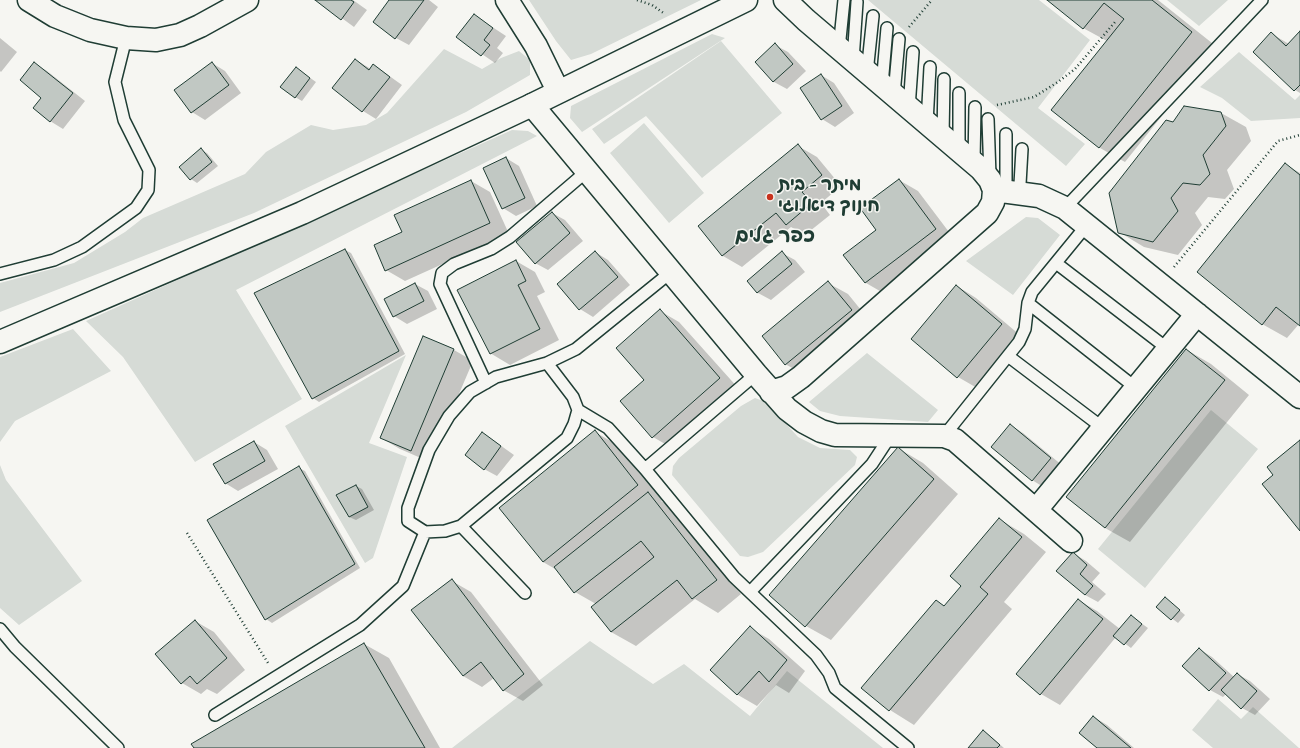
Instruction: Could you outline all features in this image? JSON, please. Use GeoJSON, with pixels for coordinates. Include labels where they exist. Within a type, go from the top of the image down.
{"type":"FeatureCollection","features":[{"type":"Feature","properties":{"kind":"street"},"geometry":{"type":"LineString","coordinates":[[29,0],[55,16],[90,30],[126,38],[156,40],[180,35],[200,26],[247,0]]}},
{"type":"Feature","properties":{"kind":"street"},"geometry":{"type":"LineString","coordinates":[[507,0],[536,46],[558,91]]}},
{"type":"Feature","properties":{"kind":"street"},"geometry":{"type":"LineString","coordinates":[[0,342],[302,213],[532,105],[746,0]]}},
{"type":"Feature","properties":{"kind":"street"},"geometry":{"type":"LineString","coordinates":[[785,0],[959,150],[1001,189],[1039,196],[1065,208],[1300,398]]}},
{"type":"Feature","properties":{"kind":"street"},"geometry":{"type":"LineString","coordinates":[[532,105],[756,374],[787,409],[804,422],[821,431],[835,435],[944,436],[955,440],[1071,541]]}},
{"type":"Feature","properties":{"kind":"street"},"geometry":{"type":"LineString","coordinates":[[772,392],[787,387],[800,377],[987,213],[1001,189]]}},
{"type":"Feature","properties":{"kind":"street"},"geometry":{"type":"LineString","coordinates":[[1036,510],[1197,314]]}},
{"type":"Feature","properties":{"kind":"lane"},"geometry":{"type":"LineString","coordinates":[[844,0],[874,78]]}},
{"type":"Feature","properties":{"kind":"lane"},"geometry":{"type":"LineString","coordinates":[[1065,208],[1262,0]]}},
{"type":"Feature","properties":{"kind":"lane"},"geometry":{"type":"LineString","coordinates":[[858,2],[874,78]]}},
{"type":"Feature","properties":{"kind":"lane"},"geometry":{"type":"LineString","coordinates":[[873,16],[874,78]]}},
{"type":"Feature","properties":{"kind":"lane"},"geometry":{"type":"LineString","coordinates":[[874,78],[887,28]]}},
{"type":"Feature","properties":{"kind":"lane"},"geometry":{"type":"LineString","coordinates":[[0,274],[54,260],[82,247],[136,208],[148,190],[149,170],[124,120],[115,82],[126,38]]}},
{"type":"Feature","properties":{"kind":"lane"},"geometry":{"type":"LineString","coordinates":[[874,78],[899,39]]}},
{"type":"Feature","properties":{"kind":"lane"},"geometry":{"type":"LineString","coordinates":[[874,78],[913,52]]}},
{"type":"Feature","properties":{"kind":"lane"},"geometry":{"type":"LineString","coordinates":[[927,123],[930,67]]}},
{"type":"Feature","properties":{"kind":"lane"},"geometry":{"type":"LineString","coordinates":[[944,79],[959,150]]}},
{"type":"Feature","properties":{"kind":"lane"},"geometry":{"type":"LineString","coordinates":[[959,93],[959,150]]}},
{"type":"Feature","properties":{"kind":"lane"},"geometry":{"type":"LineString","coordinates":[[959,150],[975,107]]}},
{"type":"Feature","properties":{"kind":"lane"},"geometry":{"type":"LineString","coordinates":[[988,119],[1001,189]]}},
{"type":"Feature","properties":{"kind":"lane"},"geometry":{"type":"LineString","coordinates":[[1001,189],[1006,134]]}},
{"type":"Feature","properties":{"kind":"lane"},"geometry":{"type":"LineString","coordinates":[[1001,189],[1020,184],[1022,149]]}},
{"type":"Feature","properties":{"kind":"lane"},"geometry":{"type":"LineString","coordinates":[[486,384],[440,284],[442,273],[454,264],[491,249],[510,237],[587,171]]}},
{"type":"Feature","properties":{"kind":"lane"},"geometry":{"type":"LineString","coordinates":[[944,436],[1019,342],[1025,329],[1028,303],[1032,292],[1086,226]]}},
{"type":"Feature","properties":{"kind":"lane"},"geometry":{"type":"LineString","coordinates":[[1056,263],[1168,349]]}},
{"type":"Feature","properties":{"kind":"lane"},"geometry":{"type":"LineString","coordinates":[[547,363],[573,397],[578,410],[574,424],[567,438],[461,526],[445,532],[425,532],[408,521],[408,508],[429,450],[449,416],[470,392],[496,377],[547,363],[576,349],[671,272]]}},
{"type":"Feature","properties":{"kind":"lane"},"geometry":{"type":"LineString","coordinates":[[1028,303],[1136,388]]}},
{"type":"Feature","properties":{"kind":"lane"},"geometry":{"type":"LineString","coordinates":[[1008,356],[1103,428]]}},
{"type":"Feature","properties":{"kind":"lane"},"geometry":{"type":"LineString","coordinates":[[645,469],[756,374]]}},
{"type":"Feature","properties":{"kind":"lane"},"geometry":{"type":"LineString","coordinates":[[578,410],[608,428],[645,469],[734,577],[816,655],[829,673],[835,688],[908,748]]}},
{"type":"Feature","properties":{"kind":"lane"},"geometry":{"type":"LineString","coordinates":[[750,592],[872,464],[891,435]]}},
{"type":"Feature","properties":{"kind":"lane"},"geometry":{"type":"LineString","coordinates":[[461,526],[525,593]]}},
{"type":"Feature","properties":{"kind":"lane"},"geometry":{"type":"LineString","coordinates":[[216,715],[360,625],[403,586],[425,532]]}},
{"type":"Feature","properties":{"kind":"lane"},"geometry":{"type":"LineString","coordinates":[[0,629],[16,647],[118,748]]}},
{"type":"Feature","properties":{"kind":"path"},"geometry":{"type":"LineString","coordinates":[[637,0],[652,5],[686,29]]}},
{"type":"Feature","properties":{"kind":"path"},"geometry":{"type":"LineString","coordinates":[[899,39],[932,0]]}},
{"type":"Feature","properties":{"kind":"path"},"geometry":{"type":"LineString","coordinates":[[992,107],[1034,97],[1058,82],[1075,69],[1115,22]]}},
{"type":"Feature","properties":{"kind":"path"},"geometry":{"type":"LineString","coordinates":[[1160,284],[1278,141],[1300,134]]}},
{"type":"Feature","properties":{"kind":"path"},"geometry":{"type":"LineString","coordinates":[[187,533],[277,677]]}},
{"type":"Feature","properties":{"kind":"shaded area"},"geometry":{"type":"Polygon","coordinates":[[[529,0],[701,0],[591,54],[571,60],[556,41],[529,0]]]}},
{"type":"Feature","properties":{"kind":"shaded area"},"geometry":{"type":"Polygon","coordinates":[[[868,0],[1039,0],[1090,40],[1038,108],[1085,144],[1066,166],[868,0]]]}},
{"type":"Feature","properties":{"kind":"shaded area"},"geometry":{"type":"Polygon","coordinates":[[[1167,0],[1228,0],[1199,26],[1167,0]]]}},
{"type":"Feature","properties":{"kind":"shaded area"},"geometry":{"type":"Polygon","coordinates":[[[712,34],[725,38],[582,132],[570,118],[571,106],[712,34]]]}},
{"type":"Feature","properties":{"kind":"shaded area"},"geometry":{"type":"Polygon","coordinates":[[[721,41],[782,113],[702,178],[646,116],[604,144],[592,129],[721,41]]]}},
{"type":"Feature","properties":{"kind":"shaded area"},"geometry":{"type":"Polygon","coordinates":[[[444,49],[482,69],[501,58],[519,51],[530,60],[530,75],[466,112],[254,213],[0,312],[0,283],[74,263],[125,232],[143,218],[245,174],[266,152],[311,125],[333,130],[366,125],[387,113],[444,49]]]}},
{"type":"Feature","properties":{"kind":"shaded area"},"geometry":{"type":"Polygon","coordinates":[[[1239,52],[1295,100],[1300,95],[1300,118],[1251,121],[1222,98],[1200,87],[1239,52]]]}},
{"type":"Feature","properties":{"kind":"shaded area"},"geometry":{"type":"Polygon","coordinates":[[[644,123],[704,193],[669,223],[610,153],[644,123]]]}},
{"type":"Feature","properties":{"kind":"shaded area"},"geometry":{"type":"Polygon","coordinates":[[[512,130],[528,131],[537,136],[236,290],[302,399],[195,462],[123,357],[86,321],[512,130]]]}},
{"type":"Feature","properties":{"kind":"shaded area"},"geometry":{"type":"Polygon","coordinates":[[[1026,217],[1038,218],[1060,235],[1013,295],[966,261],[1026,217]]]}},
{"type":"Feature","properties":{"kind":"shaded area"},"geometry":{"type":"Polygon","coordinates":[[[73,329],[111,371],[15,421],[0,442],[0,357],[73,329]]]}},
{"type":"Feature","properties":{"kind":"shaded area"},"geometry":{"type":"Polygon","coordinates":[[[867,353],[938,410],[928,422],[840,416],[820,411],[809,402],[867,353]]]}},
{"type":"Feature","properties":{"kind":"shaded area"},"geometry":{"type":"Polygon","coordinates":[[[406,355],[369,443],[407,457],[373,558],[365,563],[285,426],[406,355]]]}},
{"type":"Feature","properties":{"kind":"shaded area"},"geometry":{"type":"Polygon","coordinates":[[[755,398],[766,402],[798,437],[820,448],[850,450],[857,457],[855,465],[763,552],[748,557],[740,556],[672,475],[673,466],[679,458],[741,406],[755,398]]]}},
{"type":"Feature","properties":{"kind":"shaded area"},"geometry":{"type":"Polygon","coordinates":[[[1211,410],[1258,449],[1145,588],[1098,549],[1211,410]]]}},
{"type":"Feature","properties":{"kind":"shaded area"},"geometry":{"type":"Polygon","coordinates":[[[0,465],[6,480],[82,581],[19,625],[0,608],[0,465]]]}},
{"type":"Feature","properties":{"kind":"shaded area"},"geometry":{"type":"Polygon","coordinates":[[[590,641],[653,684],[684,664],[750,716],[787,671],[883,748],[452,748],[590,641]]]}},
{"type":"Feature","properties":{"kind":"shaded area"},"geometry":{"type":"Polygon","coordinates":[[[1218,699],[1241,719],[1253,707],[1299,748],[1213,748],[1192,730],[1218,699]]]}},
{"type":"Feature","properties":{"kind":"building"},"geometry":{"type":"Polygon","coordinates":[[[315,0],[351,0],[354,2],[341,20],[315,0]]]}},
{"type":"Feature","properties":{"kind":"building"},"geometry":{"type":"Polygon","coordinates":[[[389,0],[424,0],[395,39],[373,22],[389,0]]]}},
{"type":"Feature","properties":{"kind":"building"},"geometry":{"type":"Polygon","coordinates":[[[1047,0],[1152,0],[1192,32],[1099,148],[1051,110],[1124,19],[1104,3],[1083,29],[1047,0]]]}},
{"type":"Feature","properties":{"kind":"building"},"geometry":{"type":"Polygon","coordinates":[[[474,14],[493,28],[484,40],[490,45],[481,56],[456,37],[474,14]]]}},
{"type":"Feature","properties":{"kind":"building"},"geometry":{"type":"Polygon","coordinates":[[[1300,31],[1300,85],[1294,91],[1253,52],[1271,32],[1286,46],[1300,31]]]}},
{"type":"Feature","properties":{"kind":"building"},"geometry":{"type":"Polygon","coordinates":[[[775,43],[793,64],[773,82],[755,62],[775,43]]]}},
{"type":"Feature","properties":{"kind":"building"},"geometry":{"type":"Polygon","coordinates":[[[355,59],[369,70],[373,64],[390,77],[362,112],[332,88],[355,59]]]}},
{"type":"Feature","properties":{"kind":"building"},"geometry":{"type":"Polygon","coordinates":[[[34,62],[73,93],[50,122],[33,108],[41,98],[20,80],[34,62]]]}},
{"type":"Feature","properties":{"kind":"building"},"geometry":{"type":"Polygon","coordinates":[[[212,62],[229,85],[191,113],[174,90],[212,62]]]}},
{"type":"Feature","properties":{"kind":"building"},"geometry":{"type":"Polygon","coordinates":[[[296,67],[310,78],[295,98],[280,87],[296,67]]]}},
{"type":"Feature","properties":{"kind":"building"},"geometry":{"type":"Polygon","coordinates":[[[821,74],[842,106],[821,120],[800,88],[821,74]]]}},
{"type":"Feature","properties":{"kind":"building"},"geometry":{"type":"Polygon","coordinates":[[[1184,106],[1221,112],[1226,126],[1203,155],[1210,174],[1200,185],[1183,183],[1171,198],[1178,211],[1153,242],[1118,233],[1109,193],[1166,120],[1173,122],[1184,106]]]}},
{"type":"Feature","properties":{"kind":"building","name":"מיתר - בית חינוך דיאלוגי"},"geometry":{"type":"Polygon","coordinates":[[[798,144],[822,175],[802,192],[812,203],[786,225],[776,213],[722,256],[698,226],[798,144]]]}},
{"type":"Feature","properties":{"kind":"building"},"geometry":{"type":"Polygon","coordinates":[[[201,148],[212,162],[190,180],[179,167],[201,148]]]}},
{"type":"Feature","properties":{"kind":"building"},"geometry":{"type":"Polygon","coordinates":[[[506,157],[525,198],[502,209],[483,168],[506,157]]]}},
{"type":"Feature","properties":{"kind":"building"},"geometry":{"type":"Polygon","coordinates":[[[1285,163],[1300,175],[1300,326],[1276,307],[1262,325],[1197,272],[1285,163]]]}},
{"type":"Feature","properties":{"kind":"building"},"geometry":{"type":"Polygon","coordinates":[[[899,179],[936,229],[865,283],[843,255],[876,230],[860,208],[899,179]]]}},
{"type":"Feature","properties":{"kind":"building"},"geometry":{"type":"Polygon","coordinates":[[[471,180],[490,223],[385,271],[374,245],[402,232],[394,215],[471,180]]]}},
{"type":"Feature","properties":{"kind":"building"},"geometry":{"type":"Polygon","coordinates":[[[552,212],[570,233],[535,264],[516,242],[552,212]]]}},
{"type":"Feature","properties":{"kind":"building"},"geometry":{"type":"Polygon","coordinates":[[[345,249],[399,351],[312,399],[254,293],[345,249]]]}},
{"type":"Feature","properties":{"kind":"building"},"geometry":{"type":"Polygon","coordinates":[[[595,251],[618,277],[579,310],[557,284],[595,251]]]}},
{"type":"Feature","properties":{"kind":"building"},"geometry":{"type":"Polygon","coordinates":[[[782,251],[792,264],[757,293],[747,281],[782,251]]]}},
{"type":"Feature","properties":{"kind":"building"},"geometry":{"type":"Polygon","coordinates":[[[516,260],[526,281],[518,285],[540,329],[490,354],[457,290],[516,260]]]}},
{"type":"Feature","properties":{"kind":"building"},"geometry":{"type":"Polygon","coordinates":[[[828,281],[852,310],[785,365],[762,336],[828,281]]]}},
{"type":"Feature","properties":{"kind":"building"},"geometry":{"type":"Polygon","coordinates":[[[415,283],[424,301],[393,317],[384,299],[415,283]]]}},
{"type":"Feature","properties":{"kind":"building"},"geometry":{"type":"Polygon","coordinates":[[[956,285],[1002,324],[957,378],[911,339],[956,285]]]}},
{"type":"Feature","properties":{"kind":"building"},"geometry":{"type":"Polygon","coordinates":[[[660,309],[720,378],[652,438],[620,401],[644,380],[616,348],[660,309]]]}},
{"type":"Feature","properties":{"kind":"building"},"geometry":{"type":"Polygon","coordinates":[[[423,336],[454,349],[411,451],[380,438],[423,336]]]}},
{"type":"Feature","properties":{"kind":"building"},"geometry":{"type":"Polygon","coordinates":[[[1186,349],[1225,380],[1105,528],[1066,497],[1186,349]]]}},
{"type":"Feature","properties":{"kind":"building"},"geometry":{"type":"Polygon","coordinates":[[[1010,424],[1051,458],[1032,481],[991,447],[1010,424]]]}},
{"type":"Feature","properties":{"kind":"building"},"geometry":{"type":"Polygon","coordinates":[[[595,430],[638,485],[543,562],[499,508],[595,430]]]}},
{"type":"Feature","properties":{"kind":"building"},"geometry":{"type":"Polygon","coordinates":[[[482,432],[501,446],[484,470],[465,455],[482,432]]]}},
{"type":"Feature","properties":{"kind":"building"},"geometry":{"type":"Polygon","coordinates":[[[1300,440],[1300,531],[1262,484],[1273,475],[1267,467],[1300,440]]]}},
{"type":"Feature","properties":{"kind":"building"},"geometry":{"type":"Polygon","coordinates":[[[254,441],[265,461],[225,484],[213,464],[254,441]]]}},
{"type":"Feature","properties":{"kind":"building"},"geometry":{"type":"Polygon","coordinates":[[[898,447],[934,479],[805,627],[769,595],[898,447]]]}},
{"type":"Feature","properties":{"kind":"building"},"geometry":{"type":"Polygon","coordinates":[[[299,466],[355,564],[265,620],[207,520],[299,466]]]}},
{"type":"Feature","properties":{"kind":"building"},"geometry":{"type":"Polygon","coordinates":[[[356,485],[368,507],[349,517],[336,495],[356,485]]]}},
{"type":"Feature","properties":{"kind":"building"},"geometry":{"type":"Polygon","coordinates":[[[648,492],[717,580],[692,599],[677,580],[611,632],[591,607],[654,557],[641,541],[574,593],[554,567],[648,492]]]}},
{"type":"Feature","properties":{"kind":"building"},"geometry":{"type":"Polygon","coordinates":[[[999,518],[1022,537],[980,587],[988,594],[889,711],[861,688],[936,600],[944,606],[961,586],[950,576],[999,518]]]}},
{"type":"Feature","properties":{"kind":"building"},"geometry":{"type":"Polygon","coordinates":[[[1073,552],[1087,565],[1080,574],[1093,586],[1085,595],[1056,571],[1073,552]]]}},
{"type":"Feature","properties":{"kind":"building"},"geometry":{"type":"Polygon","coordinates":[[[452,579],[524,674],[503,691],[481,662],[463,676],[411,610],[452,579]]]}},
{"type":"Feature","properties":{"kind":"building"},"geometry":{"type":"Polygon","coordinates":[[[1165,597],[1180,610],[1171,620],[1156,607],[1165,597]]]}},
{"type":"Feature","properties":{"kind":"building"},"geometry":{"type":"Polygon","coordinates":[[[1078,599],[1103,619],[1040,695],[1016,674],[1078,599]]]}},
{"type":"Feature","properties":{"kind":"building"},"geometry":{"type":"Polygon","coordinates":[[[1131,615],[1142,624],[1124,645],[1113,636],[1131,615]]]}},
{"type":"Feature","properties":{"kind":"building"},"geometry":{"type":"Polygon","coordinates":[[[195,620],[227,658],[197,684],[190,676],[181,684],[155,654],[195,620]]]}},
{"type":"Feature","properties":{"kind":"building"},"geometry":{"type":"Polygon","coordinates":[[[750,626],[787,660],[769,682],[759,671],[737,695],[710,670],[750,626]]]}},
{"type":"Feature","properties":{"kind":"building"},"geometry":{"type":"Polygon","coordinates":[[[364,643],[425,748],[194,748],[191,744],[364,643]]]}},
{"type":"Feature","properties":{"kind":"building"},"geometry":{"type":"Polygon","coordinates":[[[1199,648],[1226,673],[1209,691],[1182,666],[1199,648]]]}},
{"type":"Feature","properties":{"kind":"building"},"geometry":{"type":"Polygon","coordinates":[[[1237,673],[1257,691],[1241,709],[1221,690],[1237,673]]]}},
{"type":"Feature","properties":{"kind":"building"},"geometry":{"type":"Polygon","coordinates":[[[1093,716],[1131,748],[1097,748],[1079,733],[1093,716]]]}},
{"type":"Feature","properties":{"kind":"building"},"geometry":{"type":"Polygon","coordinates":[[[983,730],[1000,745],[997,748],[968,748],[983,730]]]}},
{"type":"Feature","properties":{"kind":"place","name":"מיתר - בית חינוך דיאלוגי"},"geometry":{"type":"Point","coordinates":[770,197]}},
{"type":"Feature","properties":{"kind":"district","name":"כפר גלים"},"geometry":{"type":"Point","coordinates":[775,239]}}]}
